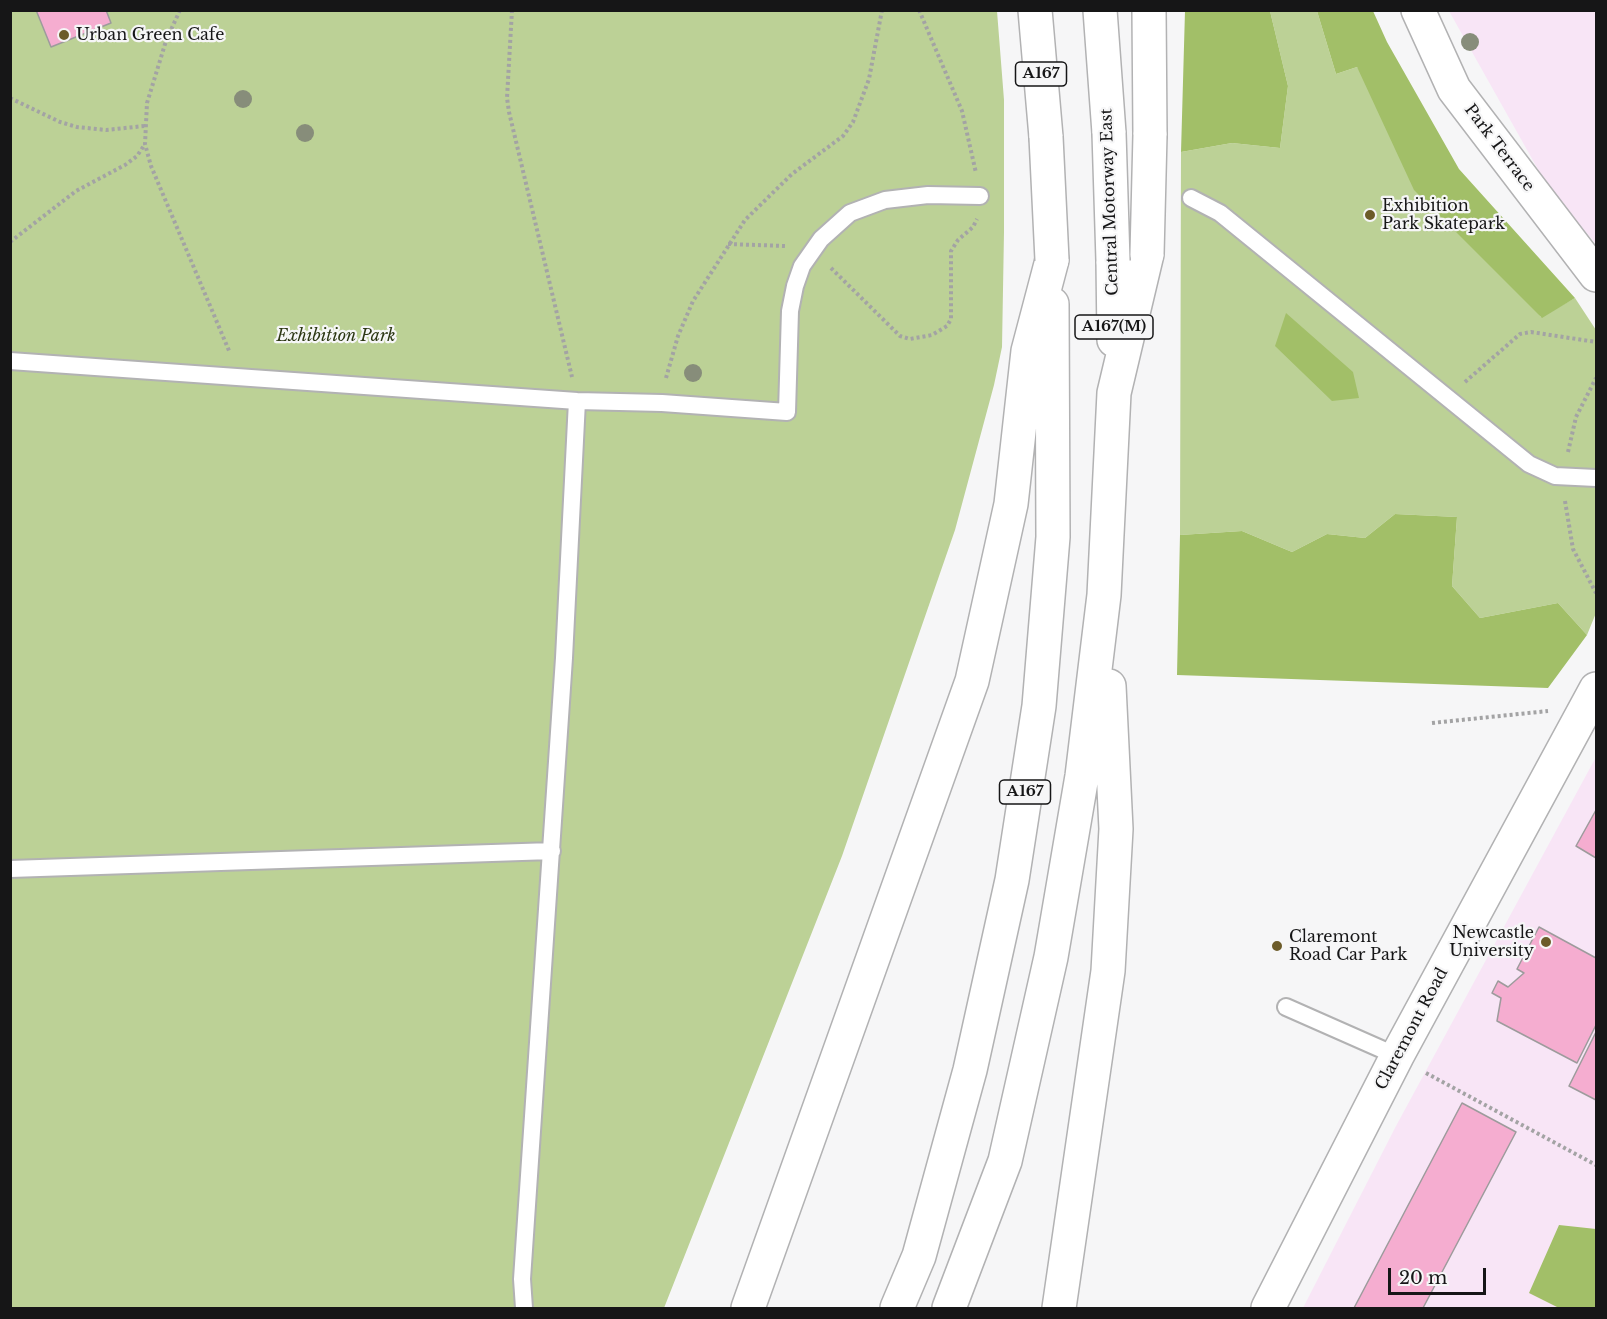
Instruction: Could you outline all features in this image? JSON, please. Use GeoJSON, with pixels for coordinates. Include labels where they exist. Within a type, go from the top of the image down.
{"type":"FeatureCollection","features":[{"type":"Feature","properties":{"kind":"main road","name":"A167"},"geometry":{"type":"LineString","coordinates":[[897,1308],[919,1256],[970,1070],[1012,880],[1039,706],[1053,537],[1052,260],[1046,137],[1035,10]]}},
{"type":"Feature","properties":{"kind":"main road","name":"Central Motorway East"},"geometry":{"type":"LineString","coordinates":[[1100,10],[1109,133],[1114,393]]}},
{"type":"Feature","properties":{"kind":"main road"},"geometry":{"type":"LineString","coordinates":[[949,1308],[1005,1161],[1051,957],[1082,776],[1104,595],[1114,393],[1147,254],[1150,135],[1149,10]]}},
{"type":"Feature","properties":{"kind":"main road","name":"Park Terrace"},"geometry":{"type":"LineString","coordinates":[[1418,10],[1454,89],[1596,275]]}},
{"type":"Feature","properties":{"kind":"main road"},"geometry":{"type":"LineString","coordinates":[[747,1308],[972,681],[1011,504],[1028,351],[1052,260]]}},
{"type":"Feature","properties":{"kind":"main road"},"geometry":{"type":"LineString","coordinates":[[1059,1308],[1108,971],[1116,829],[1104,595]]}},
{"type":"Feature","properties":{"kind":"main road","name":"Claremont Road"},"geometry":{"type":"LineString","coordinates":[[1268,1308],[1397,1056],[1592,698]]}},
{"type":"Feature","properties":{"kind":"lane"},"geometry":{"type":"LineString","coordinates":[[10,361],[577,401],[662,403],[787,412],[790,311],[795,286],[811,252],[850,213],[867,205],[906,196],[980,196]]}},
{"type":"Feature","properties":{"kind":"lane"},"geometry":{"type":"LineString","coordinates":[[1191,198],[1220,213],[1529,464],[1555,476],[1596,478]]}},
{"type":"Feature","properties":{"kind":"lane"},"geometry":{"type":"LineString","coordinates":[[524,1308],[522,1279],[552,851],[577,401]]}},
{"type":"Feature","properties":{"kind":"lane"},"geometry":{"type":"LineString","coordinates":[[10,869],[552,851]]}},
{"type":"Feature","properties":{"kind":"lane"},"geometry":{"type":"LineString","coordinates":[[1286,1007],[1397,1056]]}},
{"type":"Feature","properties":{"kind":"path"},"geometry":{"type":"LineString","coordinates":[[180,10],[166,41],[147,103],[144,126],[145,144],[151,166],[241,377]]}},
{"type":"Feature","properties":{"kind":"path"},"geometry":{"type":"LineString","coordinates":[[512,10],[507,98],[509,112],[577,401]]}},
{"type":"Feature","properties":{"kind":"path"},"geometry":{"type":"LineString","coordinates":[[662,403],[669,362],[678,336],[693,301],[729,244],[765,199],[792,174],[830,147],[853,122],[869,79],[882,10]]}},
{"type":"Feature","properties":{"kind":"path"},"geometry":{"type":"LineString","coordinates":[[919,10],[962,111],[973,153]]}},
{"type":"Feature","properties":{"kind":"path"},"geometry":{"type":"LineString","coordinates":[[10,98],[60,122],[77,127],[106,129],[144,126]]}},
{"type":"Feature","properties":{"kind":"path"},"geometry":{"type":"LineString","coordinates":[[10,242],[76,191],[125,165],[137,156],[145,144]]}},
{"type":"Feature","properties":{"kind":"path"},"geometry":{"type":"LineString","coordinates":[[729,244],[779,246],[811,252],[837,273],[893,331],[910,339],[932,335],[947,326],[951,319],[950,255],[958,240],[973,227],[980,196]]}},
{"type":"Feature","properties":{"kind":"path"},"geometry":{"type":"LineString","coordinates":[[1447,398],[1520,334],[1531,332],[1596,342]]}},
{"type":"Feature","properties":{"kind":"path"},"geometry":{"type":"LineString","coordinates":[[1432,723],[1592,698]]}},
{"type":"Feature","properties":{"kind":"path"},"geometry":{"type":"LineString","coordinates":[[1397,1056],[1596,1165]]}},
{"type":"Feature","properties":{"kind":"shaded area"},"geometry":{"type":"Polygon","coordinates":[[[1449,11],[1596,11],[1596,244],[1549,189],[1449,11]]]}},
{"type":"Feature","properties":{"kind":"shaded area","name":"Newcastle University"},"geometry":{"type":"Polygon","coordinates":[[[1596,757],[1596,1308],[1303,1308],[1396,1126],[1596,757]]]}},
{"type":"Feature","properties":{"kind":"green space","name":"Exhibition Park"},"geometry":{"type":"Polygon","coordinates":[[[10,11],[997,11],[1004,100],[1004,232],[1002,347],[994,385],[955,530],[842,856],[664,1308],[11,1308],[10,11]]]}},
{"type":"Feature","properties":{"kind":"green space"},"geometry":{"type":"Polygon","coordinates":[[[1185,11],[1270,11],[1288,86],[1280,148],[1232,143],[1181,152],[1185,11]]]}},
{"type":"Feature","properties":{"kind":"green space"},"geometry":{"type":"Polygon","coordinates":[[[1270,11],[1317,11],[1336,74],[1357,67],[1541,317],[1575,298],[1596,330],[1596,613],[1587,635],[1558,603],[1480,618],[1452,586],[1457,517],[1395,514],[1365,538],[1327,534],[1292,552],[1242,531],[1180,535],[1181,152],[1232,143],[1280,148],[1288,86],[1270,11]]]}},
{"type":"Feature","properties":{"kind":"green space"},"geometry":{"type":"Polygon","coordinates":[[[1317,11],[1373,11],[1387,42],[1459,169],[1575,298],[1542,318],[1414,190],[1357,67],[1336,74],[1317,11]]]}},
{"type":"Feature","properties":{"kind":"green space"},"geometry":{"type":"Polygon","coordinates":[[[1286,313],[1353,372],[1359,398],[1332,401],[1275,346],[1286,313]]]}},
{"type":"Feature","properties":{"kind":"green space"},"geometry":{"type":"Polygon","coordinates":[[[1395,514],[1457,517],[1452,586],[1480,618],[1558,603],[1587,635],[1548,688],[1177,675],[1180,535],[1242,531],[1292,552],[1327,534],[1365,538],[1395,514]]]}},
{"type":"Feature","properties":{"kind":"green space"},"geometry":{"type":"Polygon","coordinates":[[[1559,1225],[1596,1229],[1596,1308],[1559,1308],[1529,1293],[1559,1225]]]}},
{"type":"Feature","properties":{"kind":"building","name":"Urban Green Cafe"},"geometry":{"type":"Polygon","coordinates":[[[36,10],[106,10],[111,23],[51,47],[36,10]]]}},
{"type":"Feature","properties":{"kind":"building"},"geometry":{"type":"Polygon","coordinates":[[[1596,810],[1596,858],[1576,846],[1596,810]]]}},
{"type":"Feature","properties":{"kind":"building"},"geometry":{"type":"Polygon","coordinates":[[[1539,927],[1596,958],[1596,1025],[1577,1063],[1497,1021],[1501,998],[1492,993],[1498,981],[1508,987],[1524,973],[1517,969],[1539,927]]]}},
{"type":"Feature","properties":{"kind":"building"},"geometry":{"type":"Polygon","coordinates":[[[1596,1032],[1596,1100],[1569,1086],[1596,1032]]]}},
{"type":"Feature","properties":{"kind":"building"},"geometry":{"type":"Polygon","coordinates":[[[1462,1103],[1516,1132],[1423,1308],[1354,1308],[1462,1103]]]}},
{"type":"Feature","properties":{"kind":"place","name":"Urban Green Cafe"},"geometry":{"type":"Point","coordinates":[64,35]}},
{"type":"Feature","properties":{"kind":"place","name":"Exhibition Park Skatepark"},"geometry":{"type":"Point","coordinates":[1370,215]}},
{"type":"Feature","properties":{"kind":"place","name":"Newcastle University"},"geometry":{"type":"Point","coordinates":[1546,942]}},
{"type":"Feature","properties":{"kind":"place","name":"Claremont Road Car Park"},"geometry":{"type":"Point","coordinates":[1277,946]}}]}
